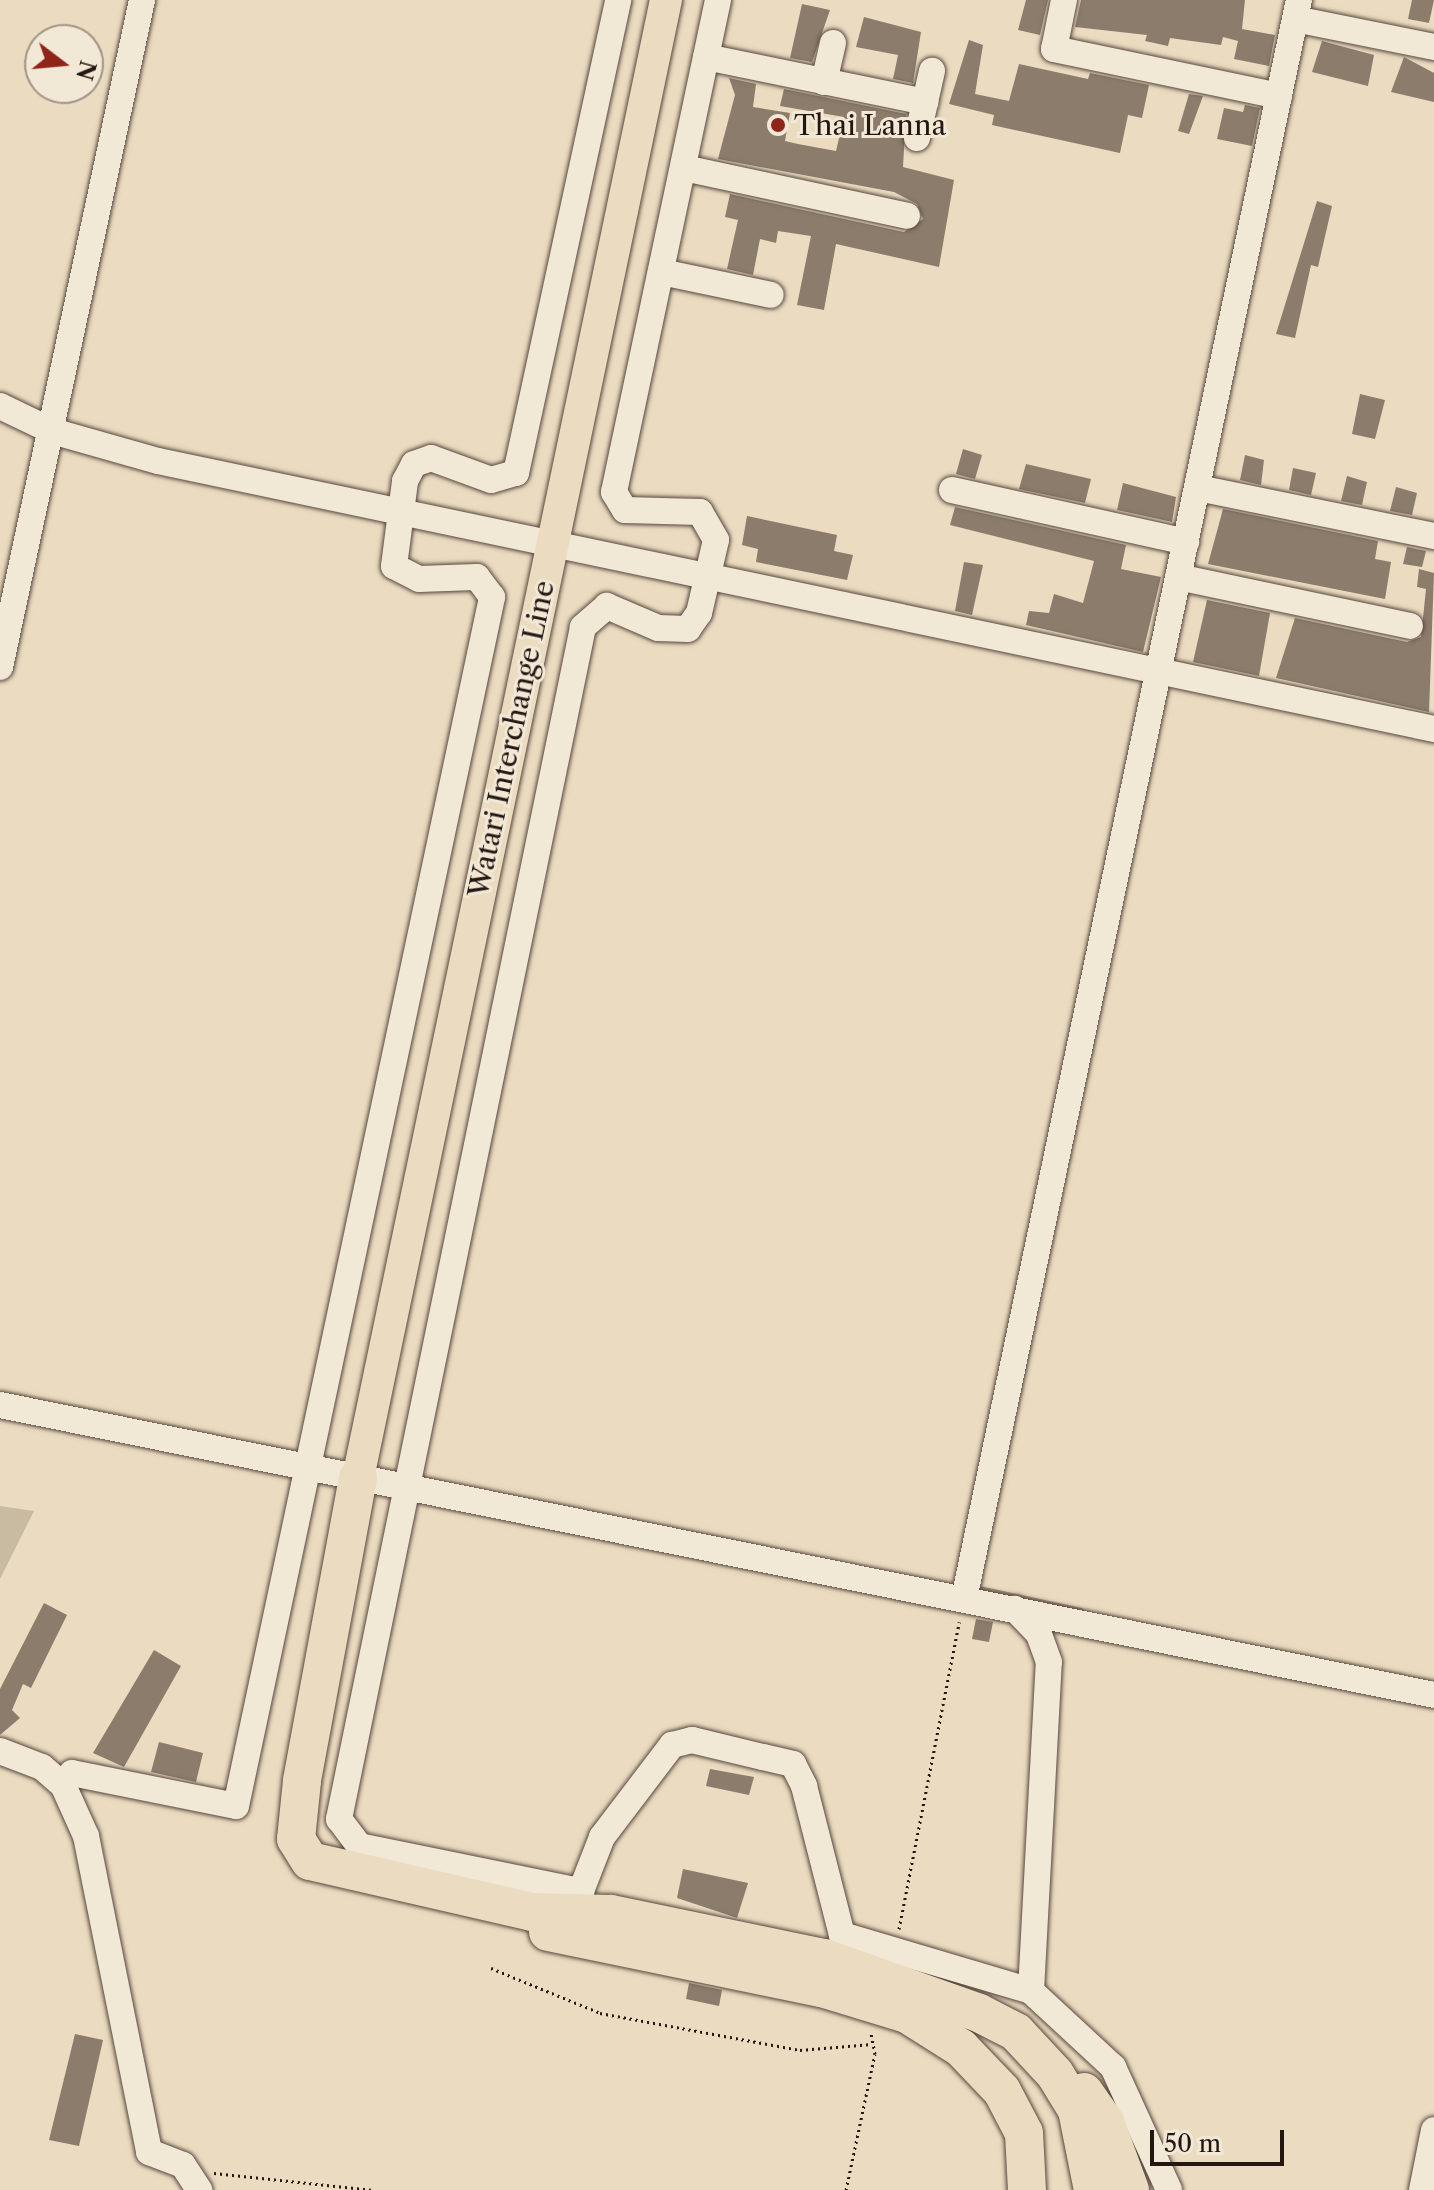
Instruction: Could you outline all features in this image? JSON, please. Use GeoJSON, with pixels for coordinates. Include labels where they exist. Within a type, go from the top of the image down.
{"type":"FeatureCollection","features":[{"type":"Feature","properties":{"kind":"highway"},"geometry":{"type":"LineString","coordinates":[[358,1478],[274,1837],[277,1861],[290,1876],[530,1920],[822,1988],[910,2003],[1016,2032],[1088,2096],[1130,2190]]}},
{"type":"Feature","properties":{"kind":"highway"},"geometry":{"type":"LineString","coordinates":[[910,2003],[961,2048],[1002,2091],[1024,2133],[1027,2190]]}},
{"type":"Feature","properties":{"kind":"highway"},"geometry":{"type":"LineString","coordinates":[[910,2003],[969,2030],[1028,2072],[1065,2127],[1078,2190]]}},
{"type":"Feature","properties":{"kind":"highway"},"geometry":{"type":"LineString","coordinates":[[1016,2032],[1077,2110],[1093,2190]]}},
{"type":"Feature","properties":{"kind":"main road","name":"Watari Interchange Line"},"geometry":{"type":"LineString","coordinates":[[358,1478],[666,0]]}},
{"type":"Feature","properties":{"kind":"street"},"geometry":{"type":"LineString","coordinates":[[0,667],[142,0]]}},
{"type":"Feature","properties":{"kind":"street"},"geometry":{"type":"LineString","coordinates":[[63,1785],[72,1773],[236,1806],[303,1466],[492,597],[477,577],[400,573],[391,551],[405,481],[421,460],[442,459],[491,480],[516,473],[618,0]]}},
{"type":"Feature","properties":{"kind":"street"},"geometry":{"type":"LineString","coordinates":[[718,0],[614,492],[625,510],[689,509],[706,517],[716,540],[708,577],[688,629],[658,628],[607,606],[583,627],[410,1488],[339,1819],[345,1834],[359,1846],[581,1891],[620,1812],[672,1745],[692,1740],[793,1764],[842,1935],[1031,1991],[1113,2067],[1169,2190]]}},
{"type":"Feature","properties":{"kind":"street"},"geometry":{"type":"LineString","coordinates":[[1064,0],[1054,49],[1279,96]]}},
{"type":"Feature","properties":{"kind":"street"},"geometry":{"type":"LineString","coordinates":[[964,1599],[1297,10],[1434,47]]}},
{"type":"Feature","properties":{"kind":"street"},"geometry":{"type":"LineString","coordinates":[[824,82],[833,43]]}},
{"type":"Feature","properties":{"kind":"street"},"geometry":{"type":"LineString","coordinates":[[706,57],[925,102]]}},
{"type":"Feature","properties":{"kind":"street"},"geometry":{"type":"LineString","coordinates":[[917,138],[932,71]]}},
{"type":"Feature","properties":{"kind":"street"},"geometry":{"type":"LineString","coordinates":[[684,168],[907,216]]}},
{"type":"Feature","properties":{"kind":"street"},"geometry":{"type":"LineString","coordinates":[[661,272],[771,295]]}},
{"type":"Feature","properties":{"kind":"street"},"geometry":{"type":"LineString","coordinates":[[0,406],[52,431],[399,511],[1434,729]]}},
{"type":"Feature","properties":{"kind":"street"},"geometry":{"type":"LineString","coordinates":[[1198,488],[1434,536]]}},
{"type":"Feature","properties":{"kind":"street"},"geometry":{"type":"LineString","coordinates":[[952,490],[1186,542]]}},
{"type":"Feature","properties":{"kind":"street"},"geometry":{"type":"LineString","coordinates":[[1178,577],[1410,626]]}},
{"type":"Feature","properties":{"kind":"street"},"geometry":{"type":"LineString","coordinates":[[0,1405],[1434,1695]]}},
{"type":"Feature","properties":{"kind":"street"},"geometry":{"type":"LineString","coordinates":[[1015,1609],[1039,1634],[1049,1662],[1031,1991]]}},
{"type":"Feature","properties":{"kind":"street"},"geometry":{"type":"LineString","coordinates":[[0,1751],[42,1767],[63,1785],[86,1836],[149,2152],[196,2183]]}},
{"type":"Feature","properties":{"kind":"street"},"geometry":{"type":"LineString","coordinates":[[1422,2190],[1434,2130]]}},
{"type":"Feature","properties":{"kind":"path"},"geometry":{"type":"LineString","coordinates":[[894,1952],[964,1599]]}},
{"type":"Feature","properties":{"kind":"path"},"geometry":{"type":"LineString","coordinates":[[491,1968],[600,2013],[800,2050],[872,2044]]}},
{"type":"Feature","properties":{"kind":"path"},"geometry":{"type":"LineString","coordinates":[[846,2190],[872,2044],[871,2030]]}},
{"type":"Feature","properties":{"kind":"path"},"geometry":{"type":"LineString","coordinates":[[196,2183],[222,2172],[373,2190]]}},
{"type":"Feature","properties":{"kind":"shaded area"},"geometry":{"type":"Polygon","coordinates":[[[0,1506],[34,1511],[0,1579],[0,1506]]]}},
{"type":"Feature","properties":{"kind":"building"},"geometry":{"type":"Polygon","coordinates":[[[1026,0],[1048,0],[1040,35],[1018,30],[1026,0]]]}},
{"type":"Feature","properties":{"kind":"building"},"geometry":{"type":"Polygon","coordinates":[[[1081,0],[1245,0],[1242,29],[1275,35],[1269,66],[1234,59],[1238,41],[1223,37],[1221,45],[1170,38],[1168,46],[1145,41],[1147,35],[1075,27],[1081,0]]]}},
{"type":"Feature","properties":{"kind":"building"},"geometry":{"type":"Polygon","coordinates":[[[1412,0],[1434,0],[1429,23],[1408,19],[1412,0]]]}},
{"type":"Feature","properties":{"kind":"building"},"geometry":{"type":"Polygon","coordinates":[[[802,4],[830,10],[812,62],[790,58],[802,4]]]}},
{"type":"Feature","properties":{"kind":"building"},"geometry":{"type":"Polygon","coordinates":[[[864,17],[921,32],[913,83],[893,79],[898,55],[856,47],[864,17]]]}},
{"type":"Feature","properties":{"kind":"building"},"geometry":{"type":"Polygon","coordinates":[[[969,40],[983,45],[975,94],[1009,101],[1019,64],[1088,79],[1090,73],[1149,85],[1142,118],[1128,115],[1120,153],[992,125],[994,115],[949,104],[969,40]]]}},
{"type":"Feature","properties":{"kind":"building"},"geometry":{"type":"Polygon","coordinates":[[[1322,41],[1374,55],[1368,86],[1312,72],[1322,41]]]}},
{"type":"Feature","properties":{"kind":"building"},"geometry":{"type":"Polygon","coordinates":[[[1404,57],[1434,73],[1434,102],[1391,92],[1404,57]]]}},
{"type":"Feature","properties":{"kind":"building"},"geometry":{"type":"Polygon","coordinates":[[[729,78],[756,84],[753,107],[790,113],[785,141],[798,144],[836,151],[844,117],[780,106],[784,89],[906,114],[903,167],[954,180],[939,267],[836,244],[824,310],[797,305],[811,236],[778,231],[776,243],[760,239],[753,275],[727,269],[738,220],[725,217],[730,194],[904,232],[923,219],[917,204],[894,192],[718,159],[735,95],[729,78]]]}},
{"type":"Feature","properties":{"kind":"building"},"geometry":{"type":"Polygon","coordinates":[[[1189,94],[1203,96],[1189,134],[1178,131],[1189,94]]]}},
{"type":"Feature","properties":{"kind":"building"},"geometry":{"type":"Polygon","coordinates":[[[1245,105],[1260,108],[1252,146],[1217,139],[1224,108],[1243,112],[1245,105]]]}},
{"type":"Feature","properties":{"kind":"building"},"geometry":{"type":"Polygon","coordinates":[[[1317,201],[1332,206],[1318,267],[1311,265],[1295,338],[1276,334],[1317,201]]]}},
{"type":"Feature","properties":{"kind":"building"},"geometry":{"type":"Polygon","coordinates":[[[1360,394],[1385,400],[1375,439],[1352,434],[1360,394]]]}},
{"type":"Feature","properties":{"kind":"building"},"geometry":{"type":"Polygon","coordinates":[[[963,449],[982,455],[975,479],[956,474],[963,449]]]}},
{"type":"Feature","properties":{"kind":"building"},"geometry":{"type":"Polygon","coordinates":[[[1245,455],[1264,460],[1261,485],[1240,480],[1245,455]]]}},
{"type":"Feature","properties":{"kind":"building"},"geometry":{"type":"Polygon","coordinates":[[[1026,464],[1091,479],[1085,503],[1019,489],[1026,464]]]}},
{"type":"Feature","properties":{"kind":"building"},"geometry":{"type":"Polygon","coordinates":[[[1293,468],[1316,473],[1311,495],[1289,490],[1293,468]]]}},
{"type":"Feature","properties":{"kind":"building"},"geometry":{"type":"Polygon","coordinates":[[[1347,476],[1367,482],[1362,505],[1341,501],[1347,476]]]}},
{"type":"Feature","properties":{"kind":"building"},"geometry":{"type":"Polygon","coordinates":[[[1123,483],[1176,497],[1172,522],[1117,510],[1123,483]]]}},
{"type":"Feature","properties":{"kind":"building"},"geometry":{"type":"Polygon","coordinates":[[[1396,487],[1417,493],[1412,515],[1390,511],[1396,487]]]}},
{"type":"Feature","properties":{"kind":"building"},"geometry":{"type":"Polygon","coordinates":[[[955,507],[1126,545],[1121,569],[1161,577],[1143,652],[1026,625],[1029,611],[1049,613],[1054,594],[1083,603],[1094,561],[950,525],[955,507]]]}},
{"type":"Feature","properties":{"kind":"building"},"geometry":{"type":"Polygon","coordinates":[[[1223,509],[1378,541],[1375,559],[1391,562],[1385,599],[1208,564],[1223,509]]]}},
{"type":"Feature","properties":{"kind":"building"},"geometry":{"type":"Polygon","coordinates":[[[747,516],[837,535],[834,551],[853,555],[847,580],[756,562],[758,549],[742,545],[747,516]]]}},
{"type":"Feature","properties":{"kind":"building"},"geometry":{"type":"Polygon","coordinates":[[[1407,547],[1426,551],[1422,567],[1403,564],[1407,547]]]}},
{"type":"Feature","properties":{"kind":"building"},"geometry":{"type":"Polygon","coordinates":[[[964,562],[983,565],[972,615],[955,611],[964,562]]]}},
{"type":"Feature","properties":{"kind":"building"},"geometry":{"type":"Polygon","coordinates":[[[1419,569],[1434,573],[1429,712],[1276,678],[1295,618],[1407,642],[1421,637],[1426,589],[1417,587],[1419,569]]]}},
{"type":"Feature","properties":{"kind":"building"},"geometry":{"type":"Polygon","coordinates":[[[1207,600],[1270,613],[1259,676],[1193,662],[1207,600]]]}},
{"type":"Feature","properties":{"kind":"building"},"geometry":{"type":"Polygon","coordinates":[[[44,1603],[67,1615],[31,1688],[23,1684],[12,1710],[20,1718],[0,1735],[0,1689],[44,1603]]]}},
{"type":"Feature","properties":{"kind":"building"},"geometry":{"type":"Polygon","coordinates":[[[976,1619],[993,1622],[989,1642],[972,1639],[976,1619]]]}},
{"type":"Feature","properties":{"kind":"building"},"geometry":{"type":"Polygon","coordinates":[[[154,1650],[181,1666],[124,1767],[93,1753],[154,1650]]]}},
{"type":"Feature","properties":{"kind":"building"},"geometry":{"type":"Polygon","coordinates":[[[159,1742],[203,1753],[196,1782],[151,1772],[159,1742]]]}},
{"type":"Feature","properties":{"kind":"building"},"geometry":{"type":"Polygon","coordinates":[[[710,1769],[754,1777],[749,1795],[706,1786],[710,1769]]]}},
{"type":"Feature","properties":{"kind":"building"},"geometry":{"type":"Polygon","coordinates":[[[683,1869],[748,1883],[737,1918],[677,1898],[683,1869]]]}},
{"type":"Feature","properties":{"kind":"building"},"geometry":{"type":"Polygon","coordinates":[[[689,1983],[722,1990],[719,2006],[686,1999],[689,1983]]]}},
{"type":"Feature","properties":{"kind":"building"},"geometry":{"type":"Polygon","coordinates":[[[75,2034],[103,2040],[79,2146],[49,2140],[75,2034]]]}},
{"type":"Feature","properties":{"kind":"waterway"},"geometry":{"type":"LineString","coordinates":[[979,1588],[1081,1610]]}},
{"type":"Feature","properties":{"kind":"place","name":"Thai Lanna"},"geometry":{"type":"Point","coordinates":[778,125]}}]}
